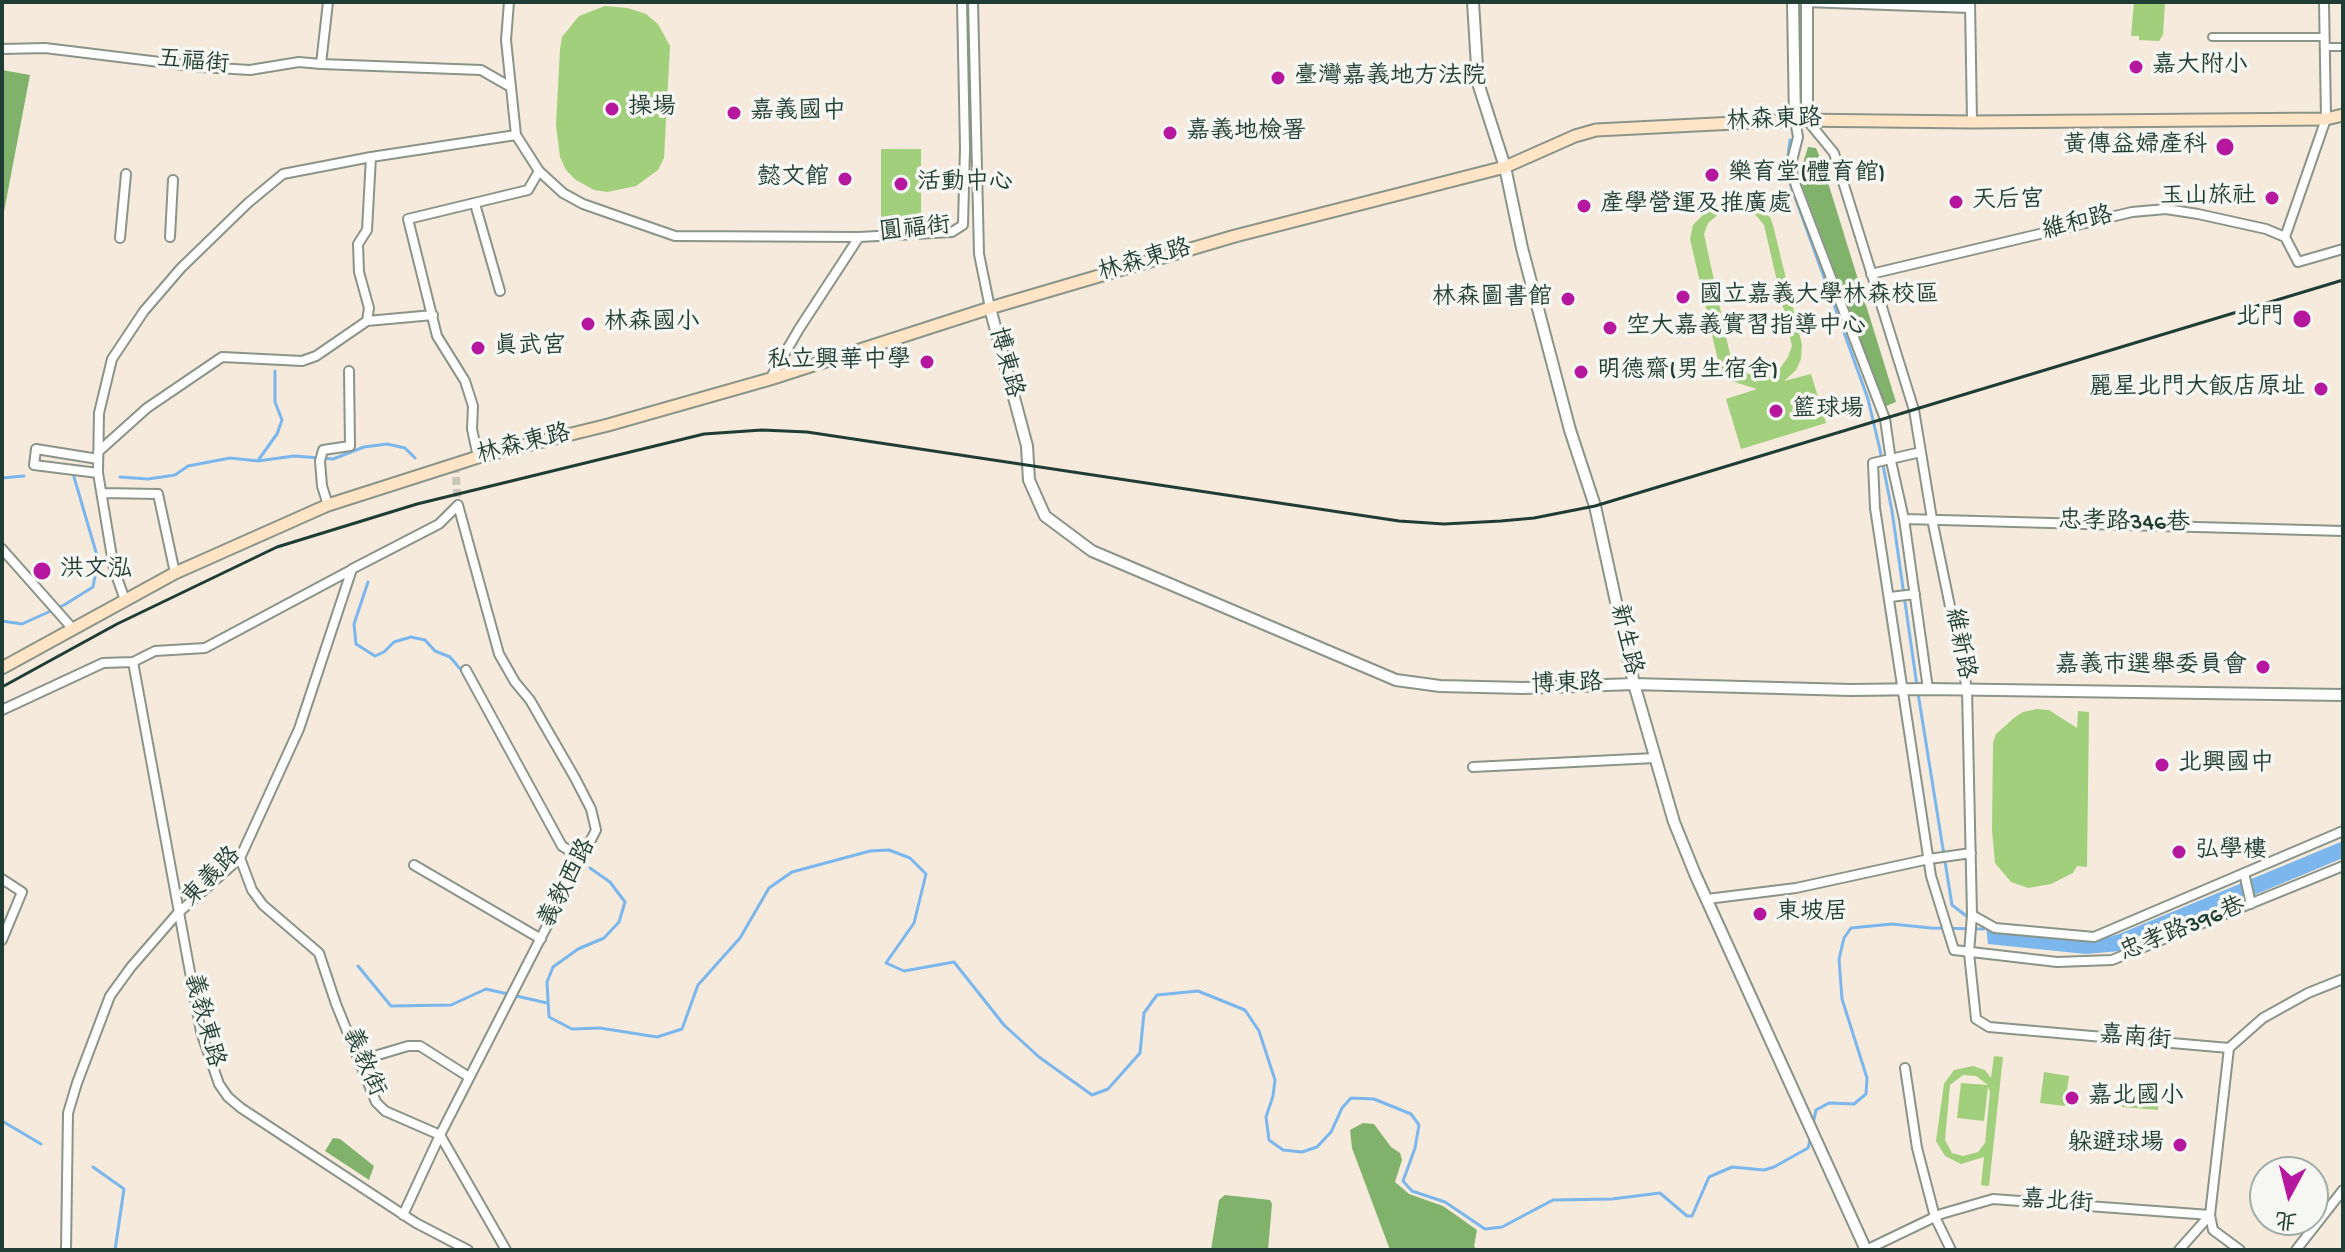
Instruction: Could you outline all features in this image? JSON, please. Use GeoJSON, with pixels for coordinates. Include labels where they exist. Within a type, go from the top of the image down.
{"type":"FeatureCollection","features":[{"type":"Feature","properties":{"kind":"main road","name":"林森東路"},"geometry":{"type":"LineString","coordinates":[[2,668],[175,573],[328,505],[478,457],[608,425],[770,379],[990,308],[1235,236],[1505,167],[1596,130],[1801,120],[2326,119],[2343,115]]}},
{"type":"Feature","properties":{"kind":"street"},"geometry":{"type":"LineString","coordinates":[[321,64],[328,2]]}},
{"type":"Feature","properties":{"kind":"street"},"geometry":{"type":"LineString","coordinates":[[509,2],[506,40],[516,135],[539,171],[563,193],[583,204],[675,236],[859,237]]}},
{"type":"Feature","properties":{"kind":"street","name":"圓福街"},"geometry":{"type":"LineString","coordinates":[[770,379],[806,317],[859,237],[952,232],[963,225],[962,2]]}},
{"type":"Feature","properties":{"kind":"street","name":"圓福街"},"geometry":{"type":"LineString","coordinates":[[973,2],[979,254],[990,308]]}},
{"type":"Feature","properties":{"kind":"street","name":"新生路"},"geometry":{"type":"LineString","coordinates":[[1473,2],[1478,83],[1505,167],[1522,248],[1570,430],[1595,506],[1634,684],[1677,831],[1866,1250]]}},
{"type":"Feature","properties":{"kind":"street"},"geometry":{"type":"LineString","coordinates":[[1793,2],[1801,120]]}},
{"type":"Feature","properties":{"kind":"street"},"geometry":{"type":"LineString","coordinates":[[1928,689],[1904,519],[1885,419],[1796,186],[1791,165],[1801,120],[1806,2],[1970,5],[1972,122]]}},
{"type":"Feature","properties":{"kind":"street"},"geometry":{"type":"LineString","coordinates":[[2324,2],[2326,119],[2285,237],[2298,262],[2343,249]]}},
{"type":"Feature","properties":{"kind":"street"},"geometry":{"type":"LineString","coordinates":[[2212,37],[2325,37]]}},
{"type":"Feature","properties":{"kind":"street"},"geometry":{"type":"LineString","coordinates":[[2325,47],[2343,47]]}},
{"type":"Feature","properties":{"kind":"street","name":"五福街"},"geometry":{"type":"LineString","coordinates":[[2,49],[45,48],[250,70],[299,62],[481,70],[509,86]]}},
{"type":"Feature","properties":{"kind":"street","name":"維新路"},"geometry":{"type":"LineString","coordinates":[[1801,120],[1834,153],[1914,410],[1932,519],[1967,689],[1972,915],[1969,953]]}},
{"type":"Feature","properties":{"kind":"street"},"geometry":{"type":"LineString","coordinates":[[125,600],[114,569],[98,473],[99,413],[112,359],[144,311],[181,268],[283,174],[516,135]]}},
{"type":"Feature","properties":{"kind":"street"},"geometry":{"type":"LineString","coordinates":[[367,321],[369,308],[359,272],[358,244],[367,230],[371,157]]}},
{"type":"Feature","properties":{"kind":"street"},"geometry":{"type":"LineString","coordinates":[[478,457],[472,429],[473,406],[465,381],[437,336],[408,219],[528,190],[539,171]]}},
{"type":"Feature","properties":{"kind":"street"},"geometry":{"type":"LineString","coordinates":[[120,238],[126,174]]}},
{"type":"Feature","properties":{"kind":"street"},"geometry":{"type":"LineString","coordinates":[[170,237],[173,180]]}},
{"type":"Feature","properties":{"kind":"street"},"geometry":{"type":"LineString","coordinates":[[475,204],[500,291]]}},
{"type":"Feature","properties":{"kind":"street","name":"維和路"},"geometry":{"type":"LineString","coordinates":[[1871,274],[2132,212],[2166,209],[2198,214],[2266,229],[2285,237]]}},
{"type":"Feature","properties":{"kind":"street","name":"博東路"},"geometry":{"type":"LineString","coordinates":[[990,308],[1027,446],[1029,480],[1045,516],[1092,551],[1396,680],[1440,686],[1523,688],[1634,684],[1851,690],[2343,695]]}},
{"type":"Feature","properties":{"kind":"street"},"geometry":{"type":"LineString","coordinates":[[98,456],[147,408],[222,357],[302,361],[316,356],[367,321],[433,315]]}},
{"type":"Feature","properties":{"kind":"street"},"geometry":{"type":"LineString","coordinates":[[328,505],[322,486],[320,461],[323,450],[350,446],[349,371]]}},
{"type":"Feature","properties":{"kind":"street"},"geometry":{"type":"LineString","coordinates":[[98,456],[36,449],[34,465],[98,473]]}},
{"type":"Feature","properties":{"kind":"street"},"geometry":{"type":"LineString","coordinates":[[1921,452],[1873,463],[1875,508],[1905,689],[1931,876],[1954,950],[1969,953]]}},
{"type":"Feature","properties":{"kind":"street"},"geometry":{"type":"LineString","coordinates":[[102,493],[158,494],[175,573]]}},
{"type":"Feature","properties":{"kind":"street","name":"義教西路"},"geometry":{"type":"LineString","coordinates":[[352,569],[439,524],[458,505],[499,654],[530,700],[591,809],[596,830],[469,1077],[403,1215]]}},
{"type":"Feature","properties":{"kind":"street","name":"忠孝路346巷"},"geometry":{"type":"LineString","coordinates":[[1904,519],[2343,531]]}},
{"type":"Feature","properties":{"kind":"street"},"geometry":{"type":"LineString","coordinates":[[2,549],[73,629]]}},
{"type":"Feature","properties":{"kind":"street"},"geometry":{"type":"LineString","coordinates":[[2,710],[103,663],[133,662],[155,651],[205,648],[352,569]]}},
{"type":"Feature","properties":{"kind":"street","name":"東義路"},"geometry":{"type":"LineString","coordinates":[[66,1250],[68,1113],[110,996],[177,914],[240,858],[299,729],[352,569]]}},
{"type":"Feature","properties":{"kind":"street"},"geometry":{"type":"LineString","coordinates":[[1890,597],[1915,594]]}},
{"type":"Feature","properties":{"kind":"street","name":"義教東路"},"geometry":{"type":"LineString","coordinates":[[133,662],[202,1039],[219,1084],[228,1097],[403,1215],[468,1250]]}},
{"type":"Feature","properties":{"kind":"street"},"geometry":{"type":"LineString","coordinates":[[466,670],[562,846],[582,858]]}},
{"type":"Feature","properties":{"kind":"street"},"geometry":{"type":"LineString","coordinates":[[1473,767],[1655,758]]}},
{"type":"Feature","properties":{"kind":"street"},"geometry":{"type":"LineString","coordinates":[[1972,915],[1995,928],[2094,937],[2343,831]]}},
{"type":"Feature","properties":{"kind":"street"},"geometry":{"type":"LineString","coordinates":[[1707,899],[1796,888],[1971,853]]}},
{"type":"Feature","properties":{"kind":"street","name":"義教街"},"geometry":{"type":"LineString","coordinates":[[240,858],[252,890],[263,905],[319,953],[376,1102],[385,1111],[440,1135]]}},
{"type":"Feature","properties":{"kind":"street"},"geometry":{"type":"LineString","coordinates":[[414,865],[541,939]]}},
{"type":"Feature","properties":{"kind":"street","name":"忠孝路396巷"},"geometry":{"type":"LineString","coordinates":[[1969,953],[2057,962],[2112,960],[2343,866]]}},
{"type":"Feature","properties":{"kind":"street"},"geometry":{"type":"LineString","coordinates":[[2244,873],[2251,904]]}},
{"type":"Feature","properties":{"kind":"street"},"geometry":{"type":"LineString","coordinates":[[2,879],[22,892],[3,935]]}},
{"type":"Feature","properties":{"kind":"street","name":"嘉南街"},"geometry":{"type":"LineString","coordinates":[[1969,953],[1976,1019],[1989,1027],[2229,1048]]}},
{"type":"Feature","properties":{"kind":"street"},"geometry":{"type":"LineString","coordinates":[[2240,1250],[2213,1230],[2210,1215],[2229,1048],[2263,1018],[2308,993],[2343,979]]}},
{"type":"Feature","properties":{"kind":"street"},"geometry":{"type":"LineString","coordinates":[[361,1060],[408,1046],[420,1046],[469,1077]]}},
{"type":"Feature","properties":{"kind":"street"},"geometry":{"type":"LineString","coordinates":[[1905,1068],[1917,1148],[1935,1217],[1951,1250]]}},
{"type":"Feature","properties":{"kind":"street"},"geometry":{"type":"LineString","coordinates":[[440,1135],[506,1250]]}},
{"type":"Feature","properties":{"kind":"street"},"geometry":{"type":"LineString","coordinates":[[2296,1250],[2343,1190]]}},
{"type":"Feature","properties":{"kind":"street","name":"嘉北街"},"geometry":{"type":"LineString","coordinates":[[1866,1250],[1935,1217],[1993,1199],[2210,1215]]}},
{"type":"Feature","properties":{"kind":"street"},"geometry":{"type":"LineString","coordinates":[[2179,1250],[2210,1215]]}},
{"type":"Feature","properties":{"kind":"green space"},"geometry":{"type":"Polygon","coordinates":[[[2134,2],[2165,2],[2163,35],[2159,41],[2139,40],[2139,36],[2131,36],[2134,2]]]}},
{"type":"Feature","properties":{"kind":"green space","name":"操場"},"geometry":{"type":"Polygon","coordinates":[[[605,6],[628,8],[646,14],[658,24],[670,46],[664,158],[658,170],[636,186],[607,192],[594,190],[566,170],[560,157],[556,125],[562,37],[579,16],[605,6]]]}},
{"type":"Feature","properties":{"kind":"green space"},"geometry":{"type":"Polygon","coordinates":[[[2,70],[30,75],[2,222],[2,70]]]}},
{"type":"Feature","properties":{"kind":"green space"},"geometry":{"type":"Polygon","coordinates":[[[1808,147],[1816,148],[1821,160],[1896,402],[1881,408],[1852,317],[1802,185],[1803,163],[1808,147]]]}},
{"type":"Feature","properties":{"kind":"green space","name":"活動中心"},"geometry":{"type":"Polygon","coordinates":[[[881,149],[921,149],[921,218],[881,219],[881,149]]]}},
{"type":"Feature","properties":{"kind":"green space"},"geometry":{"type":"Polygon","coordinates":[[[1737,201],[1752,203],[1770,217],[1802,345],[1796,370],[1784,381],[1811,374],[1826,423],[1741,449],[1726,399],[1757,389],[1731,381],[1719,365],[1690,239],[1693,225],[1712,206],[1737,201]],[[1726,208],[1708,223],[1704,234],[1731,359],[1748,374],[1774,377],[1792,346],[1764,225],[1754,213],[1726,208]]]}},
{"type":"Feature","properties":{"kind":"green space"},"geometry":{"type":"Polygon","coordinates":[[[2037,709],[2049,710],[2077,728],[2078,711],[2089,712],[2087,867],[2077,866],[2073,873],[2051,884],[2028,888],[2011,882],[1995,863],[1992,830],[1993,743],[1996,734],[2014,718],[2037,709]]]}},
{"type":"Feature","properties":{"kind":"green space"},"geometry":{"type":"Polygon","coordinates":[[[1994,1056],[2003,1057],[1989,1186],[1981,1185],[1984,1157],[1961,1164],[1945,1156],[1936,1141],[1944,1084],[1954,1070],[1973,1066],[1985,1070],[1991,1078],[1994,1056]],[[1963,1075],[1950,1085],[1945,1140],[1952,1153],[1963,1156],[1978,1152],[1985,1143],[1988,1087],[1984,1121],[1957,1118],[1961,1083],[1988,1085],[1976,1076],[1963,1075]]]}},
{"type":"Feature","properties":{"kind":"green space"},"geometry":{"type":"Polygon","coordinates":[[[2044,1072],[2069,1076],[2065,1106],[2040,1103],[2044,1072]]]}},
{"type":"Feature","properties":{"kind":"green space"},"geometry":{"type":"Polygon","coordinates":[[[2124,1087],[2160,1090],[2158,1110],[2122,1107],[2124,1087]]]}},
{"type":"Feature","properties":{"kind":"green space"},"geometry":{"type":"Polygon","coordinates":[[[1363,1123],[1374,1124],[1391,1147],[1400,1153],[1402,1160],[1395,1182],[1409,1194],[1443,1206],[1477,1230],[1474,1246],[1477,1250],[1390,1250],[1352,1148],[1350,1130],[1363,1123]]]}},
{"type":"Feature","properties":{"kind":"green space"},"geometry":{"type":"Polygon","coordinates":[[[333,1138],[340,1139],[374,1166],[369,1180],[325,1151],[333,1138]]]}},
{"type":"Feature","properties":{"kind":"green space"},"geometry":{"type":"Polygon","coordinates":[[[1225,1195],[1270,1200],[1268,1250],[1211,1250],[1219,1200],[1225,1195]]]}},
{"type":"Feature","properties":{"kind":"water"},"geometry":{"type":"Polygon","coordinates":[[[2343,841],[2343,858],[2120,951],[2086,954],[1988,944],[1986,926],[2095,941],[2119,934],[2343,841]]]}},
{"type":"Feature","properties":{"kind":"waterway"},"geometry":{"type":"LineString","coordinates":[[1790,140],[1786,172],[1868,399],[1880,450],[1892,511],[1917,686]]}},
{"type":"Feature","properties":{"kind":"waterway"},"geometry":{"type":"LineString","coordinates":[[259,459],[277,434],[282,420],[275,402],[275,371]]}},
{"type":"Feature","properties":{"kind":"waterway"},"geometry":{"type":"LineString","coordinates":[[120,477],[148,479],[175,475],[188,466],[230,458],[258,461],[294,456],[333,459],[364,447],[387,444],[405,448],[415,458]]}},
{"type":"Feature","properties":{"kind":"waterway"},"geometry":{"type":"LineString","coordinates":[[2,478],[24,476]]}},
{"type":"Feature","properties":{"kind":"waterway"},"geometry":{"type":"LineString","coordinates":[[2,621],[22,624],[64,605],[93,587],[98,559],[74,477]]}},
{"type":"Feature","properties":{"kind":"waterway"},"geometry":{"type":"LineString","coordinates":[[368,582],[354,624],[356,644],[375,656],[394,642],[411,637],[425,640],[435,651],[450,657],[462,671]]}},
{"type":"Feature","properties":{"kind":"waterway"},"geometry":{"type":"LineString","coordinates":[[1918,693],[1952,905],[1969,918]]}},
{"type":"Feature","properties":{"kind":"waterway"},"geometry":{"type":"LineString","coordinates":[[590,868],[610,882],[625,902],[619,922],[604,938],[578,949],[553,967],[547,982],[549,1017],[572,1029],[600,1028],[657,1037],[682,1029],[698,985],[740,938],[769,888],[792,872],[870,851],[889,850],[910,858],[926,874],[914,923],[886,963],[904,971],[954,962],[1004,1025],[1039,1057],[1092,1095],[1108,1089],[1140,1053],[1144,1013],[1157,995],[1198,991],[1245,1010],[1259,1031],[1275,1080],[1266,1117],[1269,1140],[1283,1150],[1302,1152],[1317,1147],[1331,1132],[1342,1108],[1351,1098],[1374,1099],[1411,1114],[1419,1125],[1415,1148],[1403,1181],[1412,1191],[1445,1202],[1485,1229],[1502,1227],[1553,1200],[1612,1199],[1660,1193],[1687,1216],[1692,1216],[1709,1177],[1732,1167],[1764,1170],[1774,1167],[1808,1148],[1811,1136]]}},
{"type":"Feature","properties":{"kind":"waterway"},"geometry":{"type":"LineString","coordinates":[[1813,1124],[1816,1110],[1829,1103],[1854,1104],[1866,1094],[1867,1078],[1842,999],[1839,959],[1844,938],[1851,928],[1892,924],[1984,929]]}},
{"type":"Feature","properties":{"kind":"waterway"},"geometry":{"type":"LineString","coordinates":[[358,966],[391,1006],[451,1005],[486,989],[547,1003]]}},
{"type":"Feature","properties":{"kind":"waterway"},"geometry":{"type":"LineString","coordinates":[[2,1121],[41,1144]]}},
{"type":"Feature","properties":{"kind":"waterway"},"geometry":{"type":"LineString","coordinates":[[93,1167],[124,1189],[115,1250]]}},
{"type":"Feature","properties":{"kind":"tunnel"},"geometry":{"type":"LineString","coordinates":[[455,465],[458,505]]}},
{"type":"Feature","properties":{"kind":"railway"},"geometry":{"type":"LineString","coordinates":[[2,687],[117,624],[277,547],[417,504],[704,434],[762,430],[807,432],[1399,521],[1444,524],[1534,518],[1595,506],[2343,280]]}},
{"type":"Feature","properties":{"kind":"place","name":"嘉大附小"},"geometry":{"type":"Point","coordinates":[2136,67]}},
{"type":"Feature","properties":{"kind":"place","name":"臺灣嘉義地方法院"},"geometry":{"type":"Point","coordinates":[1278,78]}},
{"type":"Feature","properties":{"kind":"place","name":"操場"},"geometry":{"type":"Point","coordinates":[612,109]}},
{"type":"Feature","properties":{"kind":"place","name":"嘉義國中"},"geometry":{"type":"Point","coordinates":[734,113]}},
{"type":"Feature","properties":{"kind":"place","name":"嘉義地檢署"},"geometry":{"type":"Point","coordinates":[1170,133]}},
{"type":"Feature","properties":{"kind":"place","name":"黃傳益婦產科"},"geometry":{"type":"Point","coordinates":[2225,147]}},
{"type":"Feature","properties":{"kind":"place","name":"樂育堂(體育館)"},"geometry":{"type":"Point","coordinates":[1712,175]}},
{"type":"Feature","properties":{"kind":"place","name":"懿文館"},"geometry":{"type":"Point","coordinates":[845,179]}},
{"type":"Feature","properties":{"kind":"place","name":"活動中心"},"geometry":{"type":"Point","coordinates":[901,184]}},
{"type":"Feature","properties":{"kind":"place","name":"玉山旅社"},"geometry":{"type":"Point","coordinates":[2272,198]}},
{"type":"Feature","properties":{"kind":"place","name":"天后宮"},"geometry":{"type":"Point","coordinates":[1956,202]}},
{"type":"Feature","properties":{"kind":"place","name":"產學營運及推廣處"},"geometry":{"type":"Point","coordinates":[1584,206]}},
{"type":"Feature","properties":{"kind":"place","name":"國立嘉義大學林森校區"},"geometry":{"type":"Point","coordinates":[1683,297]}},
{"type":"Feature","properties":{"kind":"place","name":"林森圖書館"},"geometry":{"type":"Point","coordinates":[1568,299]}},
{"type":"Feature","properties":{"kind":"place","name":"北門"},"geometry":{"type":"Point","coordinates":[2302,319]}},
{"type":"Feature","properties":{"kind":"place","name":"林森國小"},"geometry":{"type":"Point","coordinates":[588,324]}},
{"type":"Feature","properties":{"kind":"place","name":"空大嘉義實習指導中心"},"geometry":{"type":"Point","coordinates":[1610,328]}},
{"type":"Feature","properties":{"kind":"place","name":"真武宮"},"geometry":{"type":"Point","coordinates":[478,348]}},
{"type":"Feature","properties":{"kind":"place","name":"私立興華中學"},"geometry":{"type":"Point","coordinates":[927,362]}},
{"type":"Feature","properties":{"kind":"place","name":"明德齋(男生宿舍)"},"geometry":{"type":"Point","coordinates":[1581,372]}},
{"type":"Feature","properties":{"kind":"place","name":"麗星北門大飯店原址"},"geometry":{"type":"Point","coordinates":[2321,389]}},
{"type":"Feature","properties":{"kind":"place","name":"籃球場"},"geometry":{"type":"Point","coordinates":[1776,411]}},
{"type":"Feature","properties":{"kind":"place","name":"洪文泓"},"geometry":{"type":"Point","coordinates":[42,571]}},
{"type":"Feature","properties":{"kind":"place","name":"嘉義市選舉委員會"},"geometry":{"type":"Point","coordinates":[2263,667]}},
{"type":"Feature","properties":{"kind":"place","name":"北興國中"},"geometry":{"type":"Point","coordinates":[2162,765]}},
{"type":"Feature","properties":{"kind":"place","name":"弘學樓"},"geometry":{"type":"Point","coordinates":[2179,852]}},
{"type":"Feature","properties":{"kind":"place","name":"東坡居"},"geometry":{"type":"Point","coordinates":[1760,914]}},
{"type":"Feature","properties":{"kind":"place","name":"嘉北國小"},"geometry":{"type":"Point","coordinates":[2072,1098]}},
{"type":"Feature","properties":{"kind":"place","name":"躲避球場"},"geometry":{"type":"Point","coordinates":[2180,1145]}}]}
